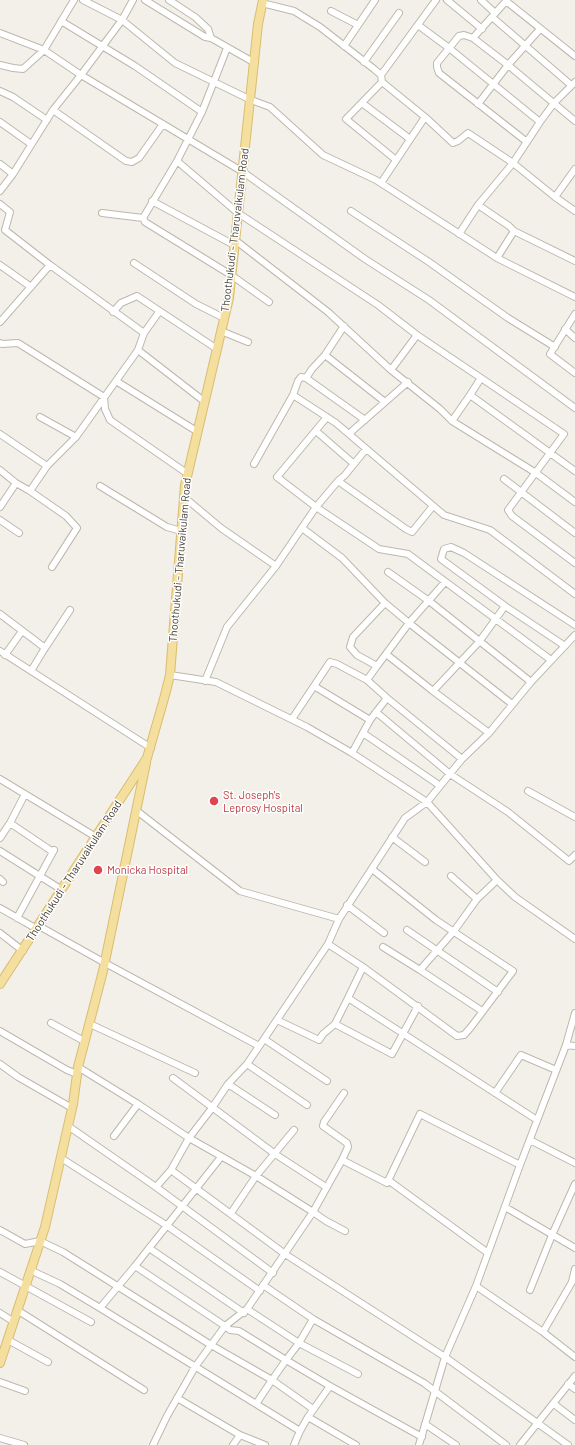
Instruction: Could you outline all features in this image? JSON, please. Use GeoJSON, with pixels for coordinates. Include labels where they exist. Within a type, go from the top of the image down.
{"type":"FeatureCollection","features":[{"type":"Feature","properties":{"kind":"main road","name":"Thoothukudi - Tharuvaikulam Road"},"geometry":{"type":"LineString","coordinates":[[0,984],[147,758],[151,748],[170,675],[184,497],[228,298],[251,100],[258,24],[263,1]]}},
{"type":"Feature","properties":{"kind":"main road"},"geometry":{"type":"LineString","coordinates":[[1,1358],[45,1227],[72,1108],[84,1041],[90,1024],[105,963],[147,758]]}},
{"type":"Feature","properties":{"kind":"street"},"geometry":{"type":"LineString","coordinates":[[0,65],[12,68],[23,68],[44,50],[74,0]]}},
{"type":"Feature","properties":{"kind":"street"},"geometry":{"type":"LineString","coordinates":[[83,0],[122,20],[175,63],[251,100],[270,107],[323,155],[380,183],[497,258],[575,297]]}},
{"type":"Feature","properties":{"kind":"street"},"geometry":{"type":"LineString","coordinates":[[0,191],[13,174],[53,110],[122,20],[133,0]]}},
{"type":"Feature","properties":{"kind":"street"},"geometry":{"type":"LineString","coordinates":[[145,0],[205,37],[211,38],[255,63]]}},
{"type":"Feature","properties":{"kind":"street"},"geometry":{"type":"LineString","coordinates":[[169,0],[195,17],[208,28],[211,38]]}},
{"type":"Feature","properties":{"kind":"street"},"geometry":{"type":"LineString","coordinates":[[381,75],[436,0]]}},
{"type":"Feature","properties":{"kind":"street"},"geometry":{"type":"LineString","coordinates":[[447,0],[482,29]]}},
{"type":"Feature","properties":{"kind":"street"},"geometry":{"type":"LineString","coordinates":[[459,234],[478,205],[513,163],[554,103],[573,84],[525,46],[481,0]]}},
{"type":"Feature","properties":{"kind":"street"},"geometry":{"type":"LineString","coordinates":[[263,1],[294,11],[304,16],[381,75],[382,82],[425,117],[453,143],[468,133],[513,163],[575,211]]}},
{"type":"Feature","properties":{"kind":"street"},"geometry":{"type":"LineString","coordinates":[[344,46],[373,1]]}},
{"type":"Feature","properties":{"kind":"street"},"geometry":{"type":"LineString","coordinates":[[473,38],[507,1],[575,56]]}},
{"type":"Feature","properties":{"kind":"street"},"geometry":{"type":"LineString","coordinates":[[330,11],[358,25]]}},
{"type":"Feature","properties":{"kind":"street"},"geometry":{"type":"LineString","coordinates":[[364,62],[399,13]]}},
{"type":"Feature","properties":{"kind":"street"},"geometry":{"type":"LineString","coordinates":[[62,21],[135,66],[202,112]]}},
{"type":"Feature","properties":{"kind":"street"},"geometry":{"type":"LineString","coordinates":[[418,25],[449,48],[540,122]]}},
{"type":"Feature","properties":{"kind":"street"},"geometry":{"type":"LineString","coordinates":[[478,104],[508,65],[540,29]]}},
{"type":"Feature","properties":{"kind":"street"},"geometry":{"type":"LineString","coordinates":[[0,33],[44,50],[80,75],[243,172],[365,258],[429,300],[575,408]]}},
{"type":"Feature","properties":{"kind":"street"},"geometry":{"type":"LineString","coordinates":[[527,142],[439,73],[437,63],[459,36],[464,35],[473,38],[508,65],[575,122]]}},
{"type":"Feature","properties":{"kind":"street"},"geometry":{"type":"LineString","coordinates":[[143,218],[177,161],[202,112],[227,48]]}},
{"type":"Feature","properties":{"kind":"street"},"geometry":{"type":"LineString","coordinates":[[382,82],[346,119],[396,160]]}},
{"type":"Feature","properties":{"kind":"street"},"geometry":{"type":"LineString","coordinates":[[0,91],[13,97],[47,120]]}},
{"type":"Feature","properties":{"kind":"street"},"geometry":{"type":"LineString","coordinates":[[362,103],[410,139]]}},
{"type":"Feature","properties":{"kind":"street"},"geometry":{"type":"LineString","coordinates":[[53,110],[126,161],[132,162],[139,158],[163,124]]}},
{"type":"Feature","properties":{"kind":"street"},"geometry":{"type":"LineString","coordinates":[[380,183],[425,117]]}},
{"type":"Feature","properties":{"kind":"street"},"geometry":{"type":"LineString","coordinates":[[0,122],[31,144]]}},
{"type":"Feature","properties":{"kind":"street"},"geometry":{"type":"LineString","coordinates":[[177,161],[238,214],[378,305],[417,335],[564,434],[508,510],[512,516],[575,563]]}},
{"type":"Feature","properties":{"kind":"street"},"geometry":{"type":"LineString","coordinates":[[0,164],[13,174]]}},
{"type":"Feature","properties":{"kind":"street"},"geometry":{"type":"LineString","coordinates":[[555,197],[575,169]]}},
{"type":"Feature","properties":{"kind":"street"},"geometry":{"type":"LineString","coordinates":[[152,201],[235,243],[328,312],[391,370],[408,382],[452,421],[536,473],[575,502]]}},
{"type":"Feature","properties":{"kind":"street"},"geometry":{"type":"LineString","coordinates":[[0,204],[10,212],[2,232],[144,333]]}},
{"type":"Feature","properties":{"kind":"street"},"geometry":{"type":"LineString","coordinates":[[478,205],[514,231],[575,261]]}},
{"type":"Feature","properties":{"kind":"street"},"geometry":{"type":"LineString","coordinates":[[351,211],[429,262],[508,318],[555,347]]}},
{"type":"Feature","properties":{"kind":"street"},"geometry":{"type":"LineString","coordinates":[[102,213],[143,218],[149,225],[231,275],[269,302]]}},
{"type":"Feature","properties":{"kind":"street"},"geometry":{"type":"LineString","coordinates":[[497,258],[514,231]]}},
{"type":"Feature","properties":{"kind":"street"},"geometry":{"type":"LineString","coordinates":[[134,263],[196,304],[224,318]]}},
{"type":"Feature","properties":{"kind":"street"},"geometry":{"type":"LineString","coordinates":[[0,265],[31,287]]}},
{"type":"Feature","properties":{"kind":"street"},"geometry":{"type":"LineString","coordinates":[[0,322],[50,265]]}},
{"type":"Feature","properties":{"kind":"street"},"geometry":{"type":"LineString","coordinates":[[113,312],[121,303],[137,296],[217,349]]}},
{"type":"Feature","properties":{"kind":"street"},"geometry":{"type":"LineString","coordinates":[[30,491],[47,466],[76,437],[138,350],[144,333],[159,312]]}},
{"type":"Feature","properties":{"kind":"street"},"geometry":{"type":"LineString","coordinates":[[575,314],[550,354],[575,373]]}},
{"type":"Feature","properties":{"kind":"street"},"geometry":{"type":"LineString","coordinates":[[306,378],[312,368],[325,355],[344,326]]}},
{"type":"Feature","properties":{"kind":"street"},"geometry":{"type":"LineString","coordinates":[[565,329],[575,338]]}},
{"type":"Feature","properties":{"kind":"street"},"geometry":{"type":"LineString","coordinates":[[221,331],[248,342]]}},
{"type":"Feature","properties":{"kind":"street"},"geometry":{"type":"LineString","coordinates":[[391,370],[417,335]]}},
{"type":"Feature","properties":{"kind":"street"},"geometry":{"type":"LineString","coordinates":[[0,343],[18,343],[104,397]]}},
{"type":"Feature","properties":{"kind":"street"},"geometry":{"type":"LineString","coordinates":[[138,350],[205,402]]}},
{"type":"Feature","properties":{"kind":"street"},"geometry":{"type":"LineString","coordinates":[[325,355],[385,402]]}},
{"type":"Feature","properties":{"kind":"street"},"geometry":{"type":"LineString","coordinates":[[254,464],[293,395],[301,377],[306,378],[364,420]]}},
{"type":"Feature","properties":{"kind":"street"},"geometry":{"type":"LineString","coordinates":[[452,421],[482,378]]}},
{"type":"Feature","properties":{"kind":"street"},"geometry":{"type":"LineString","coordinates":[[116,381],[198,432]]}},
{"type":"Feature","properties":{"kind":"street"},"geometry":{"type":"LineString","coordinates":[[350,435],[352,431],[364,420],[408,382]]}},
{"type":"Feature","properties":{"kind":"street"},"geometry":{"type":"LineString","coordinates":[[293,395],[327,417],[350,435],[444,515],[490,530],[575,594]]}},
{"type":"Feature","properties":{"kind":"street"},"geometry":{"type":"LineString","coordinates":[[470,395],[575,471]]}},
{"type":"Feature","properties":{"kind":"street"},"geometry":{"type":"LineString","coordinates":[[104,397],[105,409],[110,420],[188,474]]}},
{"type":"Feature","properties":{"kind":"street"},"geometry":{"type":"LineString","coordinates":[[40,417],[76,437]]}},
{"type":"Feature","properties":{"kind":"street"},"geometry":{"type":"LineString","coordinates":[[327,417],[277,477],[316,507],[379,549],[408,554],[551,660]]}},
{"type":"Feature","properties":{"kind":"street"},"geometry":{"type":"LineString","coordinates":[[316,431],[354,464]]}},
{"type":"Feature","properties":{"kind":"street"},"geometry":{"type":"LineString","coordinates":[[0,434],[47,466]]}},
{"type":"Feature","properties":{"kind":"street"},"geometry":{"type":"LineString","coordinates":[[206,681],[227,626],[276,566],[316,507],[366,449]]}},
{"type":"Feature","properties":{"kind":"street"},"geometry":{"type":"LineString","coordinates":[[0,470],[16,483],[66,516],[77,528],[52,567]]}},
{"type":"Feature","properties":{"kind":"street"},"geometry":{"type":"LineString","coordinates":[[504,479],[575,533]]}},
{"type":"Feature","properties":{"kind":"street"},"geometry":{"type":"LineString","coordinates":[[338,481],[412,532],[433,506]]}},
{"type":"Feature","properties":{"kind":"street"},"geometry":{"type":"LineString","coordinates":[[0,507],[16,483]]}},
{"type":"Feature","properties":{"kind":"street"},"geometry":{"type":"LineString","coordinates":[[100,486],[166,527],[181,531]]}},
{"type":"Feature","properties":{"kind":"street"},"geometry":{"type":"LineString","coordinates":[[184,497],[221,528],[276,566]]}},
{"type":"Feature","properties":{"kind":"street"},"geometry":{"type":"LineString","coordinates":[[0,520],[18,533]]}},
{"type":"Feature","properties":{"kind":"street"},"geometry":{"type":"LineString","coordinates":[[302,528],[342,558],[385,603],[458,663],[512,704]]}},
{"type":"Feature","properties":{"kind":"street"},"geometry":{"type":"LineString","coordinates":[[565,646],[505,606],[441,559],[444,549],[451,547],[464,553],[575,625]]}},
{"type":"Feature","properties":{"kind":"street"},"geometry":{"type":"LineString","coordinates":[[388,572],[429,601],[531,682]]}},
{"type":"Feature","properties":{"kind":"street"},"geometry":{"type":"LineString","coordinates":[[367,680],[409,623],[445,582]]}},
{"type":"Feature","properties":{"kind":"street"},"geometry":{"type":"LineString","coordinates":[[376,666],[357,655],[350,647],[353,637],[385,603]]}},
{"type":"Feature","properties":{"kind":"street"},"geometry":{"type":"LineString","coordinates":[[433,691],[479,642],[505,606]]}},
{"type":"Feature","properties":{"kind":"street"},"geometry":{"type":"LineString","coordinates":[[31,671],[70,610]]}},
{"type":"Feature","properties":{"kind":"street"},"geometry":{"type":"LineString","coordinates":[[0,614],[45,648]]}},
{"type":"Feature","properties":{"kind":"street"},"geometry":{"type":"LineString","coordinates":[[22,631],[3,653],[151,748]]}},
{"type":"Feature","properties":{"kind":"street"},"geometry":{"type":"LineString","coordinates":[[156,1187],[172,1170],[189,1138],[228,1084],[247,1064],[277,1020],[328,944],[339,919],[405,818],[427,802],[439,785],[462,759],[488,733],[531,682],[575,635]]}},
{"type":"Feature","properties":{"kind":"street"},"geometry":{"type":"LineString","coordinates":[[386,654],[488,733]]}},
{"type":"Feature","properties":{"kind":"street"},"geometry":{"type":"LineString","coordinates":[[292,719],[330,662],[337,664],[367,680],[462,759]]}},
{"type":"Feature","properties":{"kind":"street"},"geometry":{"type":"LineString","coordinates":[[170,675],[216,682],[292,719],[352,753],[427,802],[497,880],[515,897],[575,939]]}},
{"type":"Feature","properties":{"kind":"street"},"geometry":{"type":"LineString","coordinates":[[314,686],[370,720]]}},
{"type":"Feature","properties":{"kind":"street"},"geometry":{"type":"LineString","coordinates":[[352,753],[370,720],[387,698]]}},
{"type":"Feature","properties":{"kind":"street"},"geometry":{"type":"LineString","coordinates":[[376,712],[450,774],[508,812],[569,861],[575,855]]}},
{"type":"Feature","properties":{"kind":"street"},"geometry":{"type":"LineString","coordinates":[[363,732],[439,785]]}},
{"type":"Feature","properties":{"kind":"street"},"geometry":{"type":"LineString","coordinates":[[0,779],[96,837]]}},
{"type":"Feature","properties":{"kind":"street"},"geometry":{"type":"LineString","coordinates":[[528,791],[575,817]]}},
{"type":"Feature","properties":{"kind":"street"},"geometry":{"type":"LineString","coordinates":[[0,838],[10,823],[25,794]]}},
{"type":"Feature","properties":{"kind":"street"},"geometry":{"type":"LineString","coordinates":[[137,811],[240,891],[339,919]]}},
{"type":"Feature","properties":{"kind":"street"},"geometry":{"type":"LineString","coordinates":[[10,823],[54,850],[17,918]]}},
{"type":"Feature","properties":{"kind":"street"},"geometry":{"type":"LineString","coordinates":[[392,837],[424,862]]}},
{"type":"Feature","properties":{"kind":"street"},"geometry":{"type":"LineString","coordinates":[[0,851],[39,877],[62,890]]}},
{"type":"Feature","properties":{"kind":"street"},"geometry":{"type":"LineString","coordinates":[[328,944],[418,1006],[457,1036],[464,1035],[513,971],[436,920],[372,869]]}},
{"type":"Feature","properties":{"kind":"street"},"geometry":{"type":"LineString","coordinates":[[451,876],[477,899]]}},
{"type":"Feature","properties":{"kind":"street"},"geometry":{"type":"LineString","coordinates":[[420,970],[454,931],[477,899],[497,880]]}},
{"type":"Feature","properties":{"kind":"street"},"geometry":{"type":"LineString","coordinates":[[348,905],[384,933]]}},
{"type":"Feature","properties":{"kind":"street"},"geometry":{"type":"LineString","coordinates":[[0,908],[259,1046]]}},
{"type":"Feature","properties":{"kind":"street"},"geometry":{"type":"LineString","coordinates":[[407,930],[498,992]]}},
{"type":"Feature","properties":{"kind":"street"},"geometry":{"type":"LineString","coordinates":[[0,933],[22,951]]}},
{"type":"Feature","properties":{"kind":"street"},"geometry":{"type":"LineString","coordinates":[[383,947],[482,1011]]}},
{"type":"Feature","properties":{"kind":"street"},"geometry":{"type":"LineString","coordinates":[[277,1020],[319,1040],[323,1034],[335,1024],[363,967]]}},
{"type":"Feature","properties":{"kind":"street"},"geometry":{"type":"LineString","coordinates":[[348,998],[537,1120]]}},
{"type":"Feature","properties":{"kind":"street"},"geometry":{"type":"LineString","coordinates":[[335,1024],[392,1054],[418,1006]]}},
{"type":"Feature","properties":{"kind":"street"},"geometry":{"type":"LineString","coordinates":[[419,1445],[445,1357],[476,1286],[566,1045],[575,1013]]}},
{"type":"Feature","properties":{"kind":"street"},"geometry":{"type":"LineString","coordinates":[[51,1023],[84,1041]]}},
{"type":"Feature","properties":{"kind":"street"},"geometry":{"type":"LineString","coordinates":[[90,1024],[195,1073]]}},
{"type":"Feature","properties":{"kind":"street"},"geometry":{"type":"LineString","coordinates":[[0,1031],[67,1070],[78,1070],[138,1104],[189,1138],[256,1176],[313,1212],[326,1222],[345,1231]]}},
{"type":"Feature","properties":{"kind":"street"},"geometry":{"type":"LineString","coordinates":[[264,1039],[327,1081]]}},
{"type":"Feature","properties":{"kind":"street"},"geometry":{"type":"LineString","coordinates":[[566,1045],[575,1046]]}},
{"type":"Feature","properties":{"kind":"street"},"geometry":{"type":"LineString","coordinates":[[495,1093],[521,1056],[556,1070]]}},
{"type":"Feature","properties":{"kind":"street"},"geometry":{"type":"LineString","coordinates":[[0,1064],[18,1077],[72,1108]]}},
{"type":"Feature","properties":{"kind":"street"},"geometry":{"type":"LineString","coordinates":[[247,1064],[307,1105]]}},
{"type":"Feature","properties":{"kind":"street"},"geometry":{"type":"LineString","coordinates":[[173,1078],[275,1154],[326,1187]]}},
{"type":"Feature","properties":{"kind":"street"},"geometry":{"type":"LineString","coordinates":[[228,1084],[275,1115]]}},
{"type":"Feature","properties":{"kind":"street"},"geometry":{"type":"LineString","coordinates":[[153,1445],[195,1367],[225,1326],[246,1311],[313,1212],[342,1160],[348,1147],[347,1143],[323,1126],[324,1122],[344,1093]]}},
{"type":"Feature","properties":{"kind":"street"},"geometry":{"type":"LineString","coordinates":[[114,1136],[138,1104]]}},
{"type":"Feature","properties":{"kind":"street"},"geometry":{"type":"LineString","coordinates":[[342,1160],[387,1183],[420,1114],[520,1165]]}},
{"type":"Feature","properties":{"kind":"street"},"geometry":{"type":"LineString","coordinates":[[68,1126],[156,1187],[272,1273]]}},
{"type":"Feature","properties":{"kind":"street"},"geometry":{"type":"LineString","coordinates":[[231,1213],[256,1176],[294,1130]]}},
{"type":"Feature","properties":{"kind":"street"},"geometry":{"type":"LineString","coordinates":[[530,1140],[575,1163]]}},
{"type":"Feature","properties":{"kind":"street"},"geometry":{"type":"LineString","coordinates":[[100,1308],[136,1266],[166,1225],[221,1157]]}},
{"type":"Feature","properties":{"kind":"street"},"geometry":{"type":"LineString","coordinates":[[61,1158],[261,1288],[424,1383],[435,1393],[506,1445]]}},
{"type":"Feature","properties":{"kind":"street"},"geometry":{"type":"LineString","coordinates":[[172,1170],[285,1254],[445,1357],[568,1445]]}},
{"type":"Feature","properties":{"kind":"street"},"geometry":{"type":"LineString","coordinates":[[388,1180],[488,1253]]}},
{"type":"Feature","properties":{"kind":"street"},"geometry":{"type":"LineString","coordinates":[[530,1290],[552,1235],[575,1184]]}},
{"type":"Feature","properties":{"kind":"street"},"geometry":{"type":"LineString","coordinates":[[505,1207],[575,1248]]}},
{"type":"Feature","properties":{"kind":"street"},"geometry":{"type":"LineString","coordinates":[[0,1230],[25,1244],[40,1241],[63,1252],[119,1285],[211,1345],[272,1380],[313,1409]]}},
{"type":"Feature","properties":{"kind":"street"},"geometry":{"type":"LineString","coordinates":[[149,1248],[246,1311],[358,1374]]}},
{"type":"Feature","properties":{"kind":"street"},"geometry":{"type":"LineString","coordinates":[[136,1266],[230,1330],[239,1331],[330,1386],[422,1437]]}},
{"type":"Feature","properties":{"kind":"street"},"geometry":{"type":"LineString","coordinates":[[543,1332],[572,1282],[575,1269]]}},
{"type":"Feature","properties":{"kind":"street"},"geometry":{"type":"LineString","coordinates":[[30,1270],[60,1284],[300,1431]]}},
{"type":"Feature","properties":{"kind":"street"},"geometry":{"type":"LineString","coordinates":[[0,1272],[91,1322]]}},
{"type":"Feature","properties":{"kind":"street"},"geometry":{"type":"LineString","coordinates":[[476,1286],[543,1332],[575,1357]]}},
{"type":"Feature","properties":{"kind":"street"},"geometry":{"type":"LineString","coordinates":[[17,1310],[144,1390]]}},
{"type":"Feature","properties":{"kind":"street"},"geometry":{"type":"LineString","coordinates":[[0,1314],[14,1322]]}},
{"type":"Feature","properties":{"kind":"street"},"geometry":{"type":"LineString","coordinates":[[256,1404],[313,1319]]}},
{"type":"Feature","properties":{"kind":"street"},"geometry":{"type":"LineString","coordinates":[[8,1340],[48,1362]]}},
{"type":"Feature","properties":{"kind":"street"},"geometry":{"type":"LineString","coordinates":[[520,1445],[575,1376]]}},
{"type":"Feature","properties":{"kind":"street"},"geometry":{"type":"LineString","coordinates":[[0,1382],[24,1391]]}},
{"type":"Feature","properties":{"kind":"street"},"geometry":{"type":"LineString","coordinates":[[568,1384],[575,1389]]}},
{"type":"Feature","properties":{"kind":"street"},"geometry":{"type":"LineString","coordinates":[[294,1445],[308,1417],[330,1386]]}},
{"type":"Feature","properties":{"kind":"street"},"geometry":{"type":"LineString","coordinates":[[177,1398],[240,1435],[265,1445]]}},
{"type":"Feature","properties":{"kind":"street"},"geometry":{"type":"LineString","coordinates":[[554,1404],[575,1420]]}},
{"type":"Feature","properties":{"kind":"street"},"geometry":{"type":"LineString","coordinates":[[308,1417],[356,1445]]}},
{"type":"Feature","properties":{"kind":"street"},"geometry":{"type":"LineString","coordinates":[[425,1424],[456,1445]]}},
{"type":"Feature","properties":{"kind":"street"},"geometry":{"type":"LineString","coordinates":[[233,1445],[240,1435]]}},
{"type":"Feature","properties":{"kind":"street"},"geometry":{"type":"LineString","coordinates":[[0,1438],[24,1445]]}},
{"type":"Feature","properties":{"kind":"place","name":"St. Joseph's Leprosy Hospital"},"geometry":{"type":"Point","coordinates":[214,801]}},
{"type":"Feature","properties":{"kind":"place","name":"Monicka Hospital"},"geometry":{"type":"Point","coordinates":[98,870]}}]}
